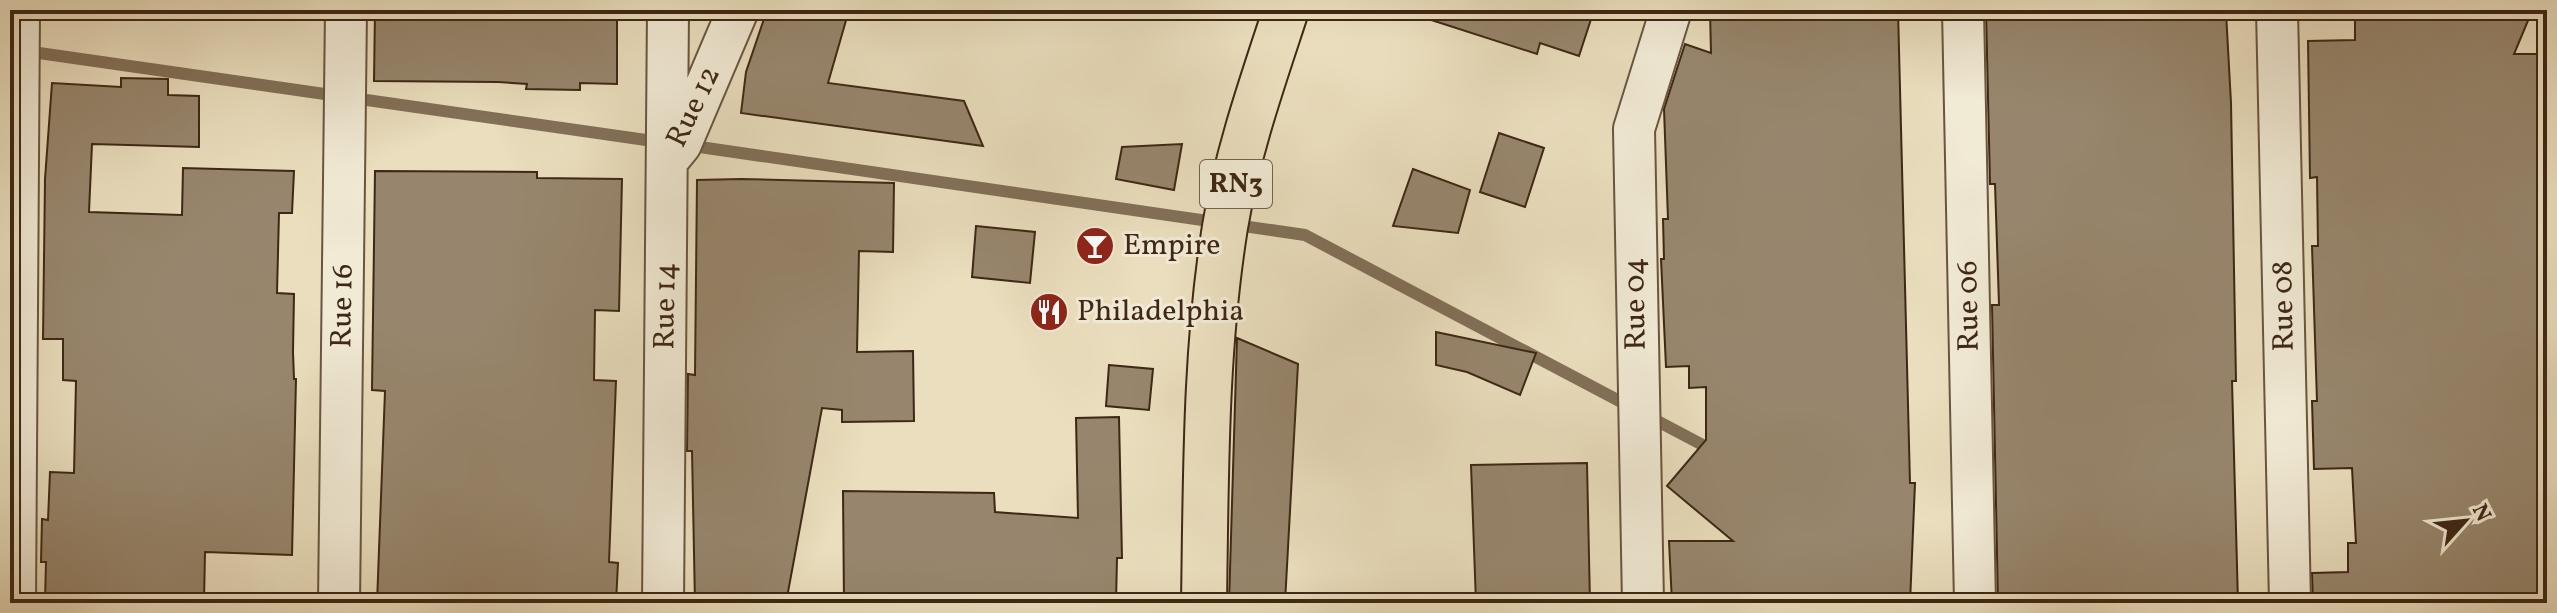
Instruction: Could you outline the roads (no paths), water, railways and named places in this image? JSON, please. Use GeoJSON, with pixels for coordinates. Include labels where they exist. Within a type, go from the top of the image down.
{"type":"FeatureCollection","features":[{"type":"Feature","properties":{"kind":"highway","name":"RN3"},"geometry":{"type":"LineString","coordinates":[[1204,603],[1208,362],[1226,224],[1264,75],[1286,10]]}},
{"type":"Feature","properties":{"kind":"street","name":"Rue 16"},"geometry":{"type":"LineString","coordinates":[[339,603],[346,10]]}},
{"type":"Feature","properties":{"kind":"street","name":"Rue 14"},"geometry":{"type":"LineString","coordinates":[[663,603],[668,10]]}},
{"type":"Feature","properties":{"kind":"street","name":"Rue 12"},"geometry":{"type":"LineString","coordinates":[[668,159],[681,144],[738,10]]}},
{"type":"Feature","properties":{"kind":"street","name":"Rue 04"},"geometry":{"type":"LineString","coordinates":[[1643,603],[1634,129],[1671,10]]}},
{"type":"Feature","properties":{"kind":"street","name":"Rue 06"},"geometry":{"type":"LineString","coordinates":[[1963,10],[1975,603]]}},
{"type":"Feature","properties":{"kind":"street","name":"Rue 08"},"geometry":{"type":"LineString","coordinates":[[2277,10],[2290,603]]}},
{"type":"Feature","properties":{"kind":"street"},"geometry":{"type":"LineString","coordinates":[[15,603],[19,16]]}},
{"type":"Feature","properties":{"kind":"waterway"},"geometry":{"type":"LineString","coordinates":[[25,51],[660,142]]}},
{"type":"Feature","properties":{"kind":"waterway"},"geometry":{"type":"LineString","coordinates":[[686,145],[1305,235],[1716,452]]}},
{"type":"Feature","properties":{"kind":"place","name":"Empire"},"geometry":{"type":"Point","coordinates":[1095,246]}},
{"type":"Feature","properties":{"kind":"place","name":"Philadelphia"},"geometry":{"type":"Point","coordinates":[1049,312]}}]}
